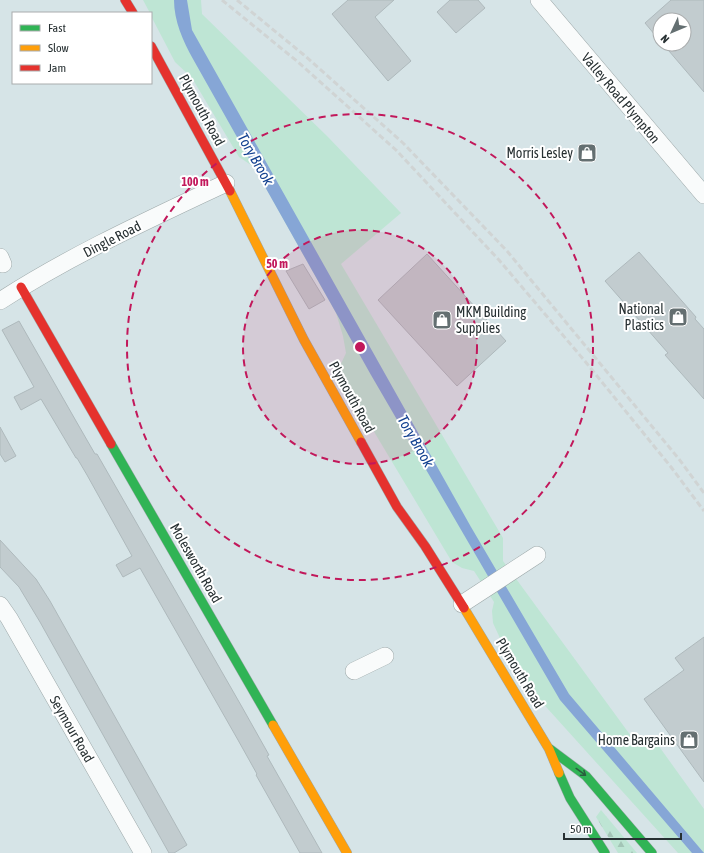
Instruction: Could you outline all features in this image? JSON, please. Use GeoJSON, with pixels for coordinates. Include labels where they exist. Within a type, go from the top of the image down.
{"type":"FeatureCollection","features":[{"type":"Feature","properties":{"kind":"main road"},"geometry":{"type":"LineString","coordinates":[[126,0],[132,12]]}},
{"type":"Feature","properties":{"kind":"main road","name":"Plymouth Road"},"geometry":{"type":"LineString","coordinates":[[152,48],[226,183],[304,340],[393,500],[426,546],[462,604],[549,749],[570,798],[605,853]]}},
{"type":"Feature","properties":{"kind":"main road","name":"Molesworth Road"},"geometry":{"type":"LineString","coordinates":[[21,287],[347,853]]}},
{"type":"Feature","properties":{"kind":"main road","name":"Plymouth Road"},"geometry":{"type":"LineString","coordinates":[[549,749],[586,776],[652,853]]}},
{"type":"Feature","properties":{"kind":"street","name":"Valley Road Plympton"},"geometry":{"type":"LineString","coordinates":[[539,0],[704,195]]}},
{"type":"Feature","properties":{"kind":"street","name":"Dingle Road"},"geometry":{"type":"LineString","coordinates":[[0,301],[21,287],[141,224],[226,183]]}},
{"type":"Feature","properties":{"kind":"street"},"geometry":{"type":"LineString","coordinates":[[462,604],[537,555]]}},
{"type":"Feature","properties":{"kind":"street","name":"Seymour Road"},"geometry":{"type":"LineString","coordinates":[[0,605],[9,618],[143,853]]}},
{"type":"Feature","properties":{"kind":"street"},"geometry":{"type":"LineString","coordinates":[[354,671],[385,656]]}},
{"type":"Feature","properties":{"kind":"green space"},"geometry":{"type":"Polygon","coordinates":[[[143,0],[201,0],[202,14],[328,137],[401,213],[341,264],[503,538],[503,561],[639,747],[653,738],[704,809],[704,853],[678,853],[538,698],[505,649],[493,623],[492,611],[494,602],[474,571],[462,568],[452,562],[376,435],[339,368],[346,353],[343,336],[336,313],[254,167],[239,157],[192,78],[175,62],[152,18],[152,12],[149,12],[143,0]]]}},
{"type":"Feature","properties":{"kind":"green space"},"geometry":{"type":"Polygon","coordinates":[[[601,810],[637,853],[618,853],[596,817],[601,810]]]}},
{"type":"Feature","properties":{"kind":"water","name":"Tory Brook"},"geometry":{"type":"Polygon","coordinates":[[[174,0],[187,0],[192,30],[471,527],[569,694],[704,853],[692,853],[560,700],[371,375],[193,59],[180,31],[174,8],[174,0]]]}},
{"type":"Feature","properties":{"kind":"building"},"geometry":{"type":"Polygon","coordinates":[[[348,0],[394,0],[375,17],[411,61],[388,81],[332,14],[348,0]]]}},
{"type":"Feature","properties":{"kind":"building"},"geometry":{"type":"Polygon","coordinates":[[[450,0],[478,0],[485,8],[456,33],[437,12],[450,0]]]}},
{"type":"Feature","properties":{"kind":"building"},"geometry":{"type":"Polygon","coordinates":[[[671,0],[704,0],[704,92],[670,52],[692,52],[692,12],[657,12],[671,0]]]}},
{"type":"Feature","properties":{"kind":"building"},"geometry":{"type":"Polygon","coordinates":[[[652,17],[652,31],[645,23],[652,17]]]}},
{"type":"Feature","properties":{"kind":"building"},"geometry":{"type":"Polygon","coordinates":[[[639,252],[696,317],[695,319],[704,329],[704,399],[665,355],[668,353],[605,281],[639,252]]]}},
{"type":"Feature","properties":{"kind":"building","name":"MKM Building Supplies"},"geometry":{"type":"Polygon","coordinates":[[[427,254],[506,341],[457,386],[378,300],[427,254]]]}},
{"type":"Feature","properties":{"kind":"building"},"geometry":{"type":"Polygon","coordinates":[[[303,264],[325,300],[309,309],[286,271],[303,264]]]}},
{"type":"Feature","properties":{"kind":"building"},"geometry":{"type":"Polygon","coordinates":[[[19,321],[242,707],[269,755],[267,756],[322,853],[300,853],[238,740],[140,568],[123,577],[116,565],[132,556],[87,475],[41,399],[21,410],[14,397],[34,387],[2,330],[19,321]]]}},
{"type":"Feature","properties":{"kind":"building"},"geometry":{"type":"Polygon","coordinates":[[[0,427],[16,456],[5,462],[0,454],[0,427]]]}},
{"type":"Feature","properties":{"kind":"building"},"geometry":{"type":"Polygon","coordinates":[[[0,540],[36,579],[50,601],[187,845],[174,853],[169,853],[19,587],[0,567],[0,540]]]}},
{"type":"Feature","properties":{"kind":"building","name":"Home Bargains"},"geometry":{"type":"Polygon","coordinates":[[[704,637],[704,782],[644,699],[684,670],[675,658],[704,637]]]}},
{"type":"Feature","properties":{"kind":"railway"},"geometry":{"type":"LineString","coordinates":[[222,0],[298,62],[396,150],[499,260],[584,360],[671,467],[704,511]]}},
{"type":"Feature","properties":{"kind":"railway"},"geometry":{"type":"LineString","coordinates":[[237,0],[304,55],[403,143],[507,251],[679,459],[704,493]]}},
{"type":"Feature","properties":{"kind":"traffic: fast"},"geometry":{"type":"LineString","coordinates":[[111,444],[273,725]]}},
{"type":"Feature","properties":{"kind":"traffic: fast"},"geometry":{"type":"LineString","coordinates":[[550,749],[586,776],[652,853]]}},
{"type":"Feature","properties":{"kind":"traffic: fast"},"geometry":{"type":"LineString","coordinates":[[559,773],[570,798],[605,853]]}},
{"type":"Feature","properties":{"kind":"traffic: slow"},"geometry":{"type":"LineString","coordinates":[[230,191],[304,340],[361,442]]}},
{"type":"Feature","properties":{"kind":"traffic: slow"},"geometry":{"type":"LineString","coordinates":[[464,608],[549,749],[559,773]]}},
{"type":"Feature","properties":{"kind":"traffic: slow"},"geometry":{"type":"LineString","coordinates":[[273,725],[347,853]]}},
{"type":"Feature","properties":{"kind":"traffic: jam"},"geometry":{"type":"LineString","coordinates":[[125,0],[132,12]]}},
{"type":"Feature","properties":{"kind":"traffic: jam"},"geometry":{"type":"LineString","coordinates":[[152,48],[230,191]]}},
{"type":"Feature","properties":{"kind":"traffic: jam"},"geometry":{"type":"LineString","coordinates":[[21,287],[111,444]]}},
{"type":"Feature","properties":{"kind":"traffic: jam"},"geometry":{"type":"LineString","coordinates":[[361,442],[397,507],[425,546],[464,608]]}},
{"type":"Feature","properties":{"kind":"place","name":"Morris Lesley"},"geometry":{"type":"Point","coordinates":[587,153]}},
{"type":"Feature","properties":{"kind":"place","name":"National Plastics"},"geometry":{"type":"Point","coordinates":[678,317]}},
{"type":"Feature","properties":{"kind":"place","name":"MKM Building Supplies"},"geometry":{"type":"Point","coordinates":[442,320]}},
{"type":"Feature","properties":{"kind":"place","name":"Home Bargains"},"geometry":{"type":"Point","coordinates":[689,740]}}]}
